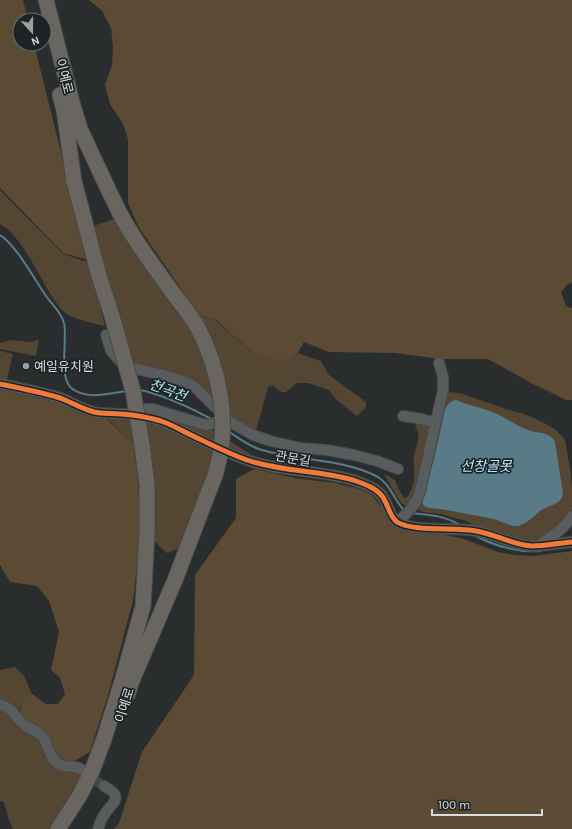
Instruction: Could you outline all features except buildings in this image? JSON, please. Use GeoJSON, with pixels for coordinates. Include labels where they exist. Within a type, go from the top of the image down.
{"type":"FeatureCollection","features":[{"type":"Feature","properties":{"kind":"highway"},"geometry":{"type":"LineString","coordinates":[[36,0],[39,12]]}},
{"type":"Feature","properties":{"kind":"highway","name":"이예로"},"geometry":{"type":"LineString","coordinates":[[46,0],[80,129],[127,226],[196,326],[209,353],[215,370],[223,420],[222,442],[218,467],[175,580],[131,683],[113,740],[100,774],[70,829]]}},
{"type":"Feature","properties":{"kind":"highway","name":"이예로"},"geometry":{"type":"LineString","coordinates":[[49,52],[64,110],[74,181],[99,276],[133,391],[147,485],[147,534],[142,606],[123,678],[104,739],[92,771],[80,795],[58,829]]}},
{"type":"Feature","properties":{"kind":"street"},"geometry":{"type":"LineString","coordinates":[[106,335],[111,351],[123,364],[131,368],[186,382],[195,387],[199,390],[218,420],[260,438],[300,448],[327,450],[354,455],[377,461],[398,469]]}},
{"type":"Feature","properties":{"kind":"street"},"geometry":{"type":"LineString","coordinates":[[439,363],[443,376],[444,390],[418,498],[413,507],[398,522],[404,525],[417,527],[476,531],[517,544],[532,546],[572,542]]}},
{"type":"Feature","properties":{"kind":"street","name":"관문길"},"geometry":{"type":"LineString","coordinates":[[0,384],[54,396],[95,412],[122,414],[164,422],[248,460],[287,469],[353,480],[375,489],[383,497],[392,516],[398,522]]}},
{"type":"Feature","properties":{"kind":"street"},"geometry":{"type":"LineString","coordinates":[[122,414],[139,409],[152,409],[206,425],[218,420]]}},
{"type":"Feature","properties":{"kind":"street"},"geometry":{"type":"LineString","coordinates":[[403,416],[436,423]]}},
{"type":"Feature","properties":{"kind":"street"},"geometry":{"type":"LineString","coordinates":[[540,545],[563,527],[572,516]]}},
{"type":"Feature","properties":{"kind":"street"},"geometry":{"type":"LineString","coordinates":[[0,704],[11,710],[21,722],[42,736],[50,754],[58,763],[65,767],[77,766],[82,770]]}},
{"type":"Feature","properties":{"kind":"street"},"geometry":{"type":"LineString","coordinates":[[98,829],[104,814],[116,801],[115,794],[109,788],[104,786]]}},
{"type":"Feature","properties":{"kind":"shaded area"},"geometry":{"type":"Polygon","coordinates":[[[0,0],[23,0],[26,12],[12,12],[12,52],[36,52],[88,260],[63,253],[0,188],[0,0]]]}},
{"type":"Feature","properties":{"kind":"shaded area"},"geometry":{"type":"Polygon","coordinates":[[[89,0],[572,0],[572,282],[561,292],[566,306],[572,308],[572,400],[566,400],[531,383],[488,359],[441,359],[395,353],[329,352],[304,342],[294,359],[268,359],[255,355],[216,320],[198,314],[138,226],[128,203],[128,139],[123,124],[110,104],[105,85],[112,65],[113,47],[111,28],[102,11],[89,0]]]}},
{"type":"Feature","properties":{"kind":"shaded area"},"geometry":{"type":"Polygon","coordinates":[[[0,190],[63,254],[88,262],[105,326],[70,316],[59,306],[23,247],[8,230],[0,224],[0,190]]]}},
{"type":"Feature","properties":{"kind":"shaded area"},"geometry":{"type":"Polygon","coordinates":[[[114,219],[175,306],[215,320],[255,355],[268,359],[294,359],[298,353],[321,361],[329,375],[366,402],[366,407],[357,416],[337,400],[329,390],[308,383],[297,383],[286,392],[281,392],[273,385],[268,387],[256,431],[241,425],[210,398],[132,364],[93,226],[114,219]]]}},
{"type":"Feature","properties":{"kind":"shaded area"},"geometry":{"type":"Polygon","coordinates":[[[39,339],[36,356],[0,349],[0,343],[12,340],[32,342],[39,339]]]}},
{"type":"Feature","properties":{"kind":"shaded area"},"geometry":{"type":"Polygon","coordinates":[[[0,351],[13,354],[6,383],[0,381],[0,351]]]}},
{"type":"Feature","properties":{"kind":"shaded area"},"geometry":{"type":"Polygon","coordinates":[[[0,390],[23,392],[36,398],[69,406],[90,416],[107,419],[134,445],[141,517],[133,601],[108,695],[90,752],[71,763],[62,763],[52,751],[46,733],[27,722],[19,715],[23,698],[32,694],[46,704],[58,704],[65,694],[60,678],[51,670],[59,632],[49,601],[37,586],[10,582],[0,565],[0,390]]]}},
{"type":"Feature","properties":{"kind":"shaded area","name":"선창골못"},"geometry":{"type":"Polygon","coordinates":[[[448,392],[459,393],[521,413],[546,424],[561,435],[565,440],[571,474],[572,509],[568,518],[543,537],[532,542],[523,541],[475,526],[467,521],[418,510],[417,505],[448,392]]]}},
{"type":"Feature","properties":{"kind":"shaded area"},"geometry":{"type":"Polygon","coordinates":[[[145,411],[211,429],[255,457],[254,458],[237,452],[145,411]]]}},
{"type":"Feature","properties":{"kind":"shaded area"},"geometry":{"type":"Polygon","coordinates":[[[107,418],[130,421],[134,445],[107,418]]]}},
{"type":"Feature","properties":{"kind":"shaded area"},"geometry":{"type":"Polygon","coordinates":[[[418,421],[430,425],[419,489],[408,507],[402,504],[384,474],[395,480],[404,498],[407,497],[413,486],[414,459],[418,441],[418,433],[415,427],[418,421]]]}},
{"type":"Feature","properties":{"kind":"shaded area"},"geometry":{"type":"Polygon","coordinates":[[[153,422],[215,450],[206,485],[180,548],[167,553],[152,539],[146,424],[153,422]]]}},
{"type":"Feature","properties":{"kind":"shaded area"},"geometry":{"type":"Polygon","coordinates":[[[254,469],[295,478],[335,483],[356,488],[371,494],[395,524],[464,539],[498,552],[533,556],[572,551],[572,829],[114,829],[119,823],[142,752],[194,675],[195,575],[236,518],[236,479],[254,469]]]}},
{"type":"Feature","properties":{"kind":"shaded area"},"geometry":{"type":"Polygon","coordinates":[[[15,667],[24,676],[32,694],[23,698],[18,715],[0,701],[0,670],[15,667]]]}},
{"type":"Feature","properties":{"kind":"shaded area"},"geometry":{"type":"Polygon","coordinates":[[[0,707],[79,771],[81,775],[50,829],[13,829],[4,802],[0,801],[0,707]]]}},
{"type":"Feature","properties":{"kind":"water","name":"선창골못"},"geometry":{"type":"Polygon","coordinates":[[[456,400],[492,412],[524,428],[547,434],[553,438],[555,442],[563,494],[561,499],[557,503],[541,510],[531,519],[518,526],[513,526],[494,519],[424,506],[422,502],[435,455],[445,409],[449,403],[456,400]]]}},
{"type":"Feature","properties":{"kind":"waterway","name":"천곡천"},"geometry":{"type":"LineString","coordinates":[[0,235],[12,246],[46,297],[63,319],[65,330],[64,369],[69,385],[74,390],[87,395],[100,395],[127,391]]}},
{"type":"Feature","properties":{"kind":"waterway","name":"천곡천"},"geometry":{"type":"LineString","coordinates":[[140,390],[177,402],[213,420]]}},
{"type":"Feature","properties":{"kind":"waterway","name":"천곡천"},"geometry":{"type":"LineString","coordinates":[[228,431],[249,445],[258,449],[276,454],[337,463],[365,471],[382,480],[404,510]]}},
{"type":"Feature","properties":{"kind":"waterway","name":"천곡천"},"geometry":{"type":"LineString","coordinates":[[411,513],[442,517],[460,525]]}},
{"type":"Feature","properties":{"kind":"waterway","name":"천곡천"},"geometry":{"type":"LineString","coordinates":[[474,535],[515,550],[541,551]]}},
{"type":"Feature","properties":{"kind":"tunnel"},"geometry":{"type":"LineString","coordinates":[[84,772],[104,786]]}},
{"type":"Feature","properties":{"kind":"cycle path"},"geometry":{"type":"LineString","coordinates":[[0,384],[60,398],[94,412],[151,418],[161,421],[232,454],[260,464],[327,474],[367,485],[380,493],[393,518],[397,522],[404,525],[424,528],[476,531],[490,534],[518,544],[532,546],[572,542]]}},
{"type":"Feature","properties":{"kind":"place","name":"예일유치원"},"geometry":{"type":"Point","coordinates":[26,366]}}]}
